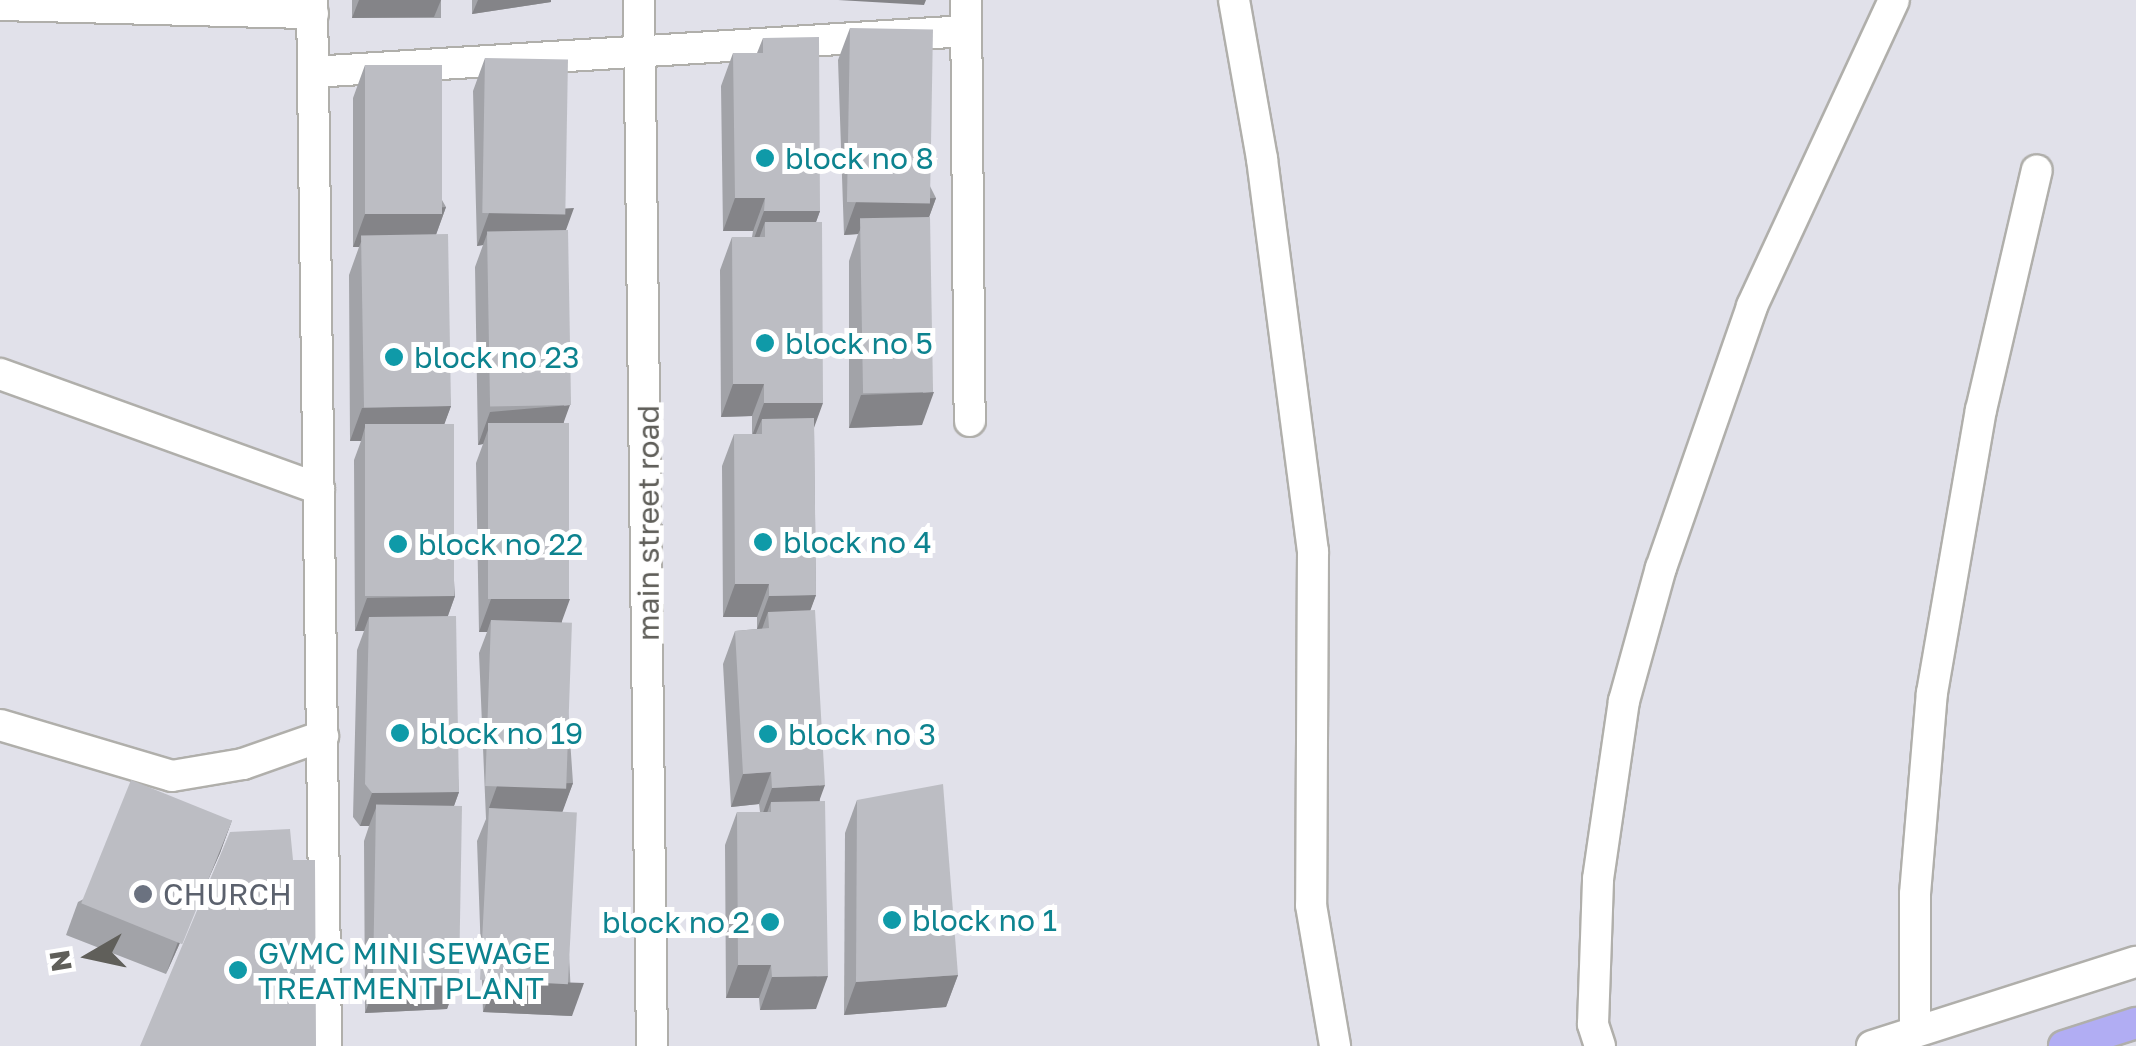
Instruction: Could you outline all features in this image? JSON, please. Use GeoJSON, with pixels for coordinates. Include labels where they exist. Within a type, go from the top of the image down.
{"type":"FeatureCollection","features":[{"type":"Feature","properties":{"kind":"main road"},"geometry":{"type":"LineString","coordinates":[[2064,1046],[2136,1023]]}},
{"type":"Feature","properties":{"kind":"street","name":"main street road"},"geometry":{"type":"LineString","coordinates":[[640,0],[652,1046]]}},
{"type":"Feature","properties":{"kind":"street"},"geometry":{"type":"LineString","coordinates":[[966,0],[970,421]]}},
{"type":"Feature","properties":{"kind":"street"},"geometry":{"type":"LineString","coordinates":[[1234,0],[1262,159],[1312,551],[1311,904],[1335,1046]]}},
{"type":"Feature","properties":{"kind":"street"},"geometry":{"type":"LineString","coordinates":[[1600,1046],[1593,1024],[1598,880],[1624,702],[1661,568],[1752,306],[1894,0]]}},
{"type":"Feature","properties":{"kind":"street"},"geometry":{"type":"LineString","coordinates":[[0,5],[312,6],[326,1046]]}},
{"type":"Feature","properties":{"kind":"street"},"geometry":{"type":"LineString","coordinates":[[313,72],[966,31]]}},
{"type":"Feature","properties":{"kind":"street"},"geometry":{"type":"LineString","coordinates":[[1915,1030],[1915,894],[1932,693],[1981,410],[2036,170]]}},
{"type":"Feature","properties":{"kind":"street"},"geometry":{"type":"LineString","coordinates":[[0,374],[319,489]]}},
{"type":"Feature","properties":{"kind":"street"},"geometry":{"type":"LineString","coordinates":[[0,725],[172,776],[243,764],[322,736]]}},
{"type":"Feature","properties":{"kind":"street"},"geometry":{"type":"LineString","coordinates":[[1872,1046],[2136,962]]}},
{"type":"Feature","properties":{"kind":"building"},"geometry":{"type":"Polygon","coordinates":[[[850,28],[933,29],[930,203],[847,202],[850,28]]]}},
{"type":"Feature","properties":{"kind":"building","name":"block no 8"},"geometry":{"type":"Polygon","coordinates":[[[819,37],[820,211],[764,211],[765,198],[735,198],[733,53],[763,53],[763,38],[819,37]]]}},
{"type":"Feature","properties":{"kind":"building"},"geometry":{"type":"Polygon","coordinates":[[[485,58],[568,59],[565,214],[482,213],[485,58]]]}},
{"type":"Feature","properties":{"kind":"building"},"geometry":{"type":"Polygon","coordinates":[[[365,65],[442,65],[442,214],[365,214],[365,65]]]}},
{"type":"Feature","properties":{"kind":"building"},"geometry":{"type":"Polygon","coordinates":[[[930,217],[933,392],[863,393],[860,218],[930,217]]]}},
{"type":"Feature","properties":{"kind":"building","name":"block no 5"},"geometry":{"type":"Polygon","coordinates":[[[765,222],[822,222],[823,403],[764,403],[764,384],[733,384],[732,237],[765,237],[765,222]]]}},
{"type":"Feature","properties":{"kind":"building"},"geometry":{"type":"Polygon","coordinates":[[[568,230],[571,405],[490,406],[487,231],[568,230]]]}},
{"type":"Feature","properties":{"kind":"building","name":"block no 23"},"geometry":{"type":"Polygon","coordinates":[[[448,234],[451,406],[364,407],[361,236],[448,234]]]}},
{"type":"Feature","properties":{"kind":"building","name":"block no 4"},"geometry":{"type":"Polygon","coordinates":[[[814,418],[816,595],[769,596],[769,584],[735,584],[734,434],[762,434],[762,419],[814,418]]]}},
{"type":"Feature","properties":{"kind":"building"},"geometry":{"type":"Polygon","coordinates":[[[488,423],[569,423],[569,599],[488,599],[488,423]]]}},
{"type":"Feature","properties":{"kind":"building","name":"block no 22"},"geometry":{"type":"Polygon","coordinates":[[[365,424],[454,424],[454,596],[365,596],[365,424]]]}},
{"type":"Feature","properties":{"kind":"building","name":"block no 3"},"geometry":{"type":"Polygon","coordinates":[[[815,610],[825,785],[772,788],[771,772],[743,774],[735,631],[769,628],[768,612],[815,610]]]}},
{"type":"Feature","properties":{"kind":"building","name":"block no 19"},"geometry":{"type":"Polygon","coordinates":[[[456,616],[459,792],[372,793],[365,784],[369,617],[456,616]]]}},
{"type":"Feature","properties":{"kind":"building"},"geometry":{"type":"Polygon","coordinates":[[[491,620],[572,623],[566,789],[485,786],[491,620]]]}},
{"type":"Feature","properties":{"kind":"building","name":"CHURCH"},"geometry":{"type":"Polygon","coordinates":[[[131,780],[232,821],[182,944],[81,903],[131,780]]]}},
{"type":"Feature","properties":{"kind":"building","name":"block no 1"},"geometry":{"type":"Polygon","coordinates":[[[943,784],[958,975],[856,982],[857,800],[943,784]]]}},
{"type":"Feature","properties":{"kind":"building","name":"block no 2"},"geometry":{"type":"Polygon","coordinates":[[[825,801],[828,976],[772,977],[771,965],[738,965],[737,812],[771,812],[771,802],[825,801]]]}},
{"type":"Feature","properties":{"kind":"building"},"geometry":{"type":"Polygon","coordinates":[[[376,804],[462,806],[459,976],[373,974],[376,804]]]}},
{"type":"Feature","properties":{"kind":"building"},"geometry":{"type":"Polygon","coordinates":[[[489,808],[577,813],[568,984],[480,980],[489,808]]]}},
{"type":"Feature","properties":{"kind":"building","name":"GVMC MINI SEWAGE TREATMENT PLANT"},"geometry":{"type":"Polygon","coordinates":[[[290,829],[293,860],[315,860],[316,1046],[140,1046],[230,832],[290,829]]]}},
{"type":"Feature","properties":{"kind":"place","name":"block no 8"},"geometry":{"type":"Point","coordinates":[765,158]}},
{"type":"Feature","properties":{"kind":"place","name":"block no 5"},"geometry":{"type":"Point","coordinates":[765,343]}},
{"type":"Feature","properties":{"kind":"place","name":"block no 23"},"geometry":{"type":"Point","coordinates":[394,357]}},
{"type":"Feature","properties":{"kind":"place","name":"block no 4"},"geometry":{"type":"Point","coordinates":[763,542]}},
{"type":"Feature","properties":{"kind":"place","name":"block no 22"},"geometry":{"type":"Point","coordinates":[398,544]}},
{"type":"Feature","properties":{"kind":"place","name":"block no 19"},"geometry":{"type":"Point","coordinates":[400,733]}},
{"type":"Feature","properties":{"kind":"place","name":"block no 3"},"geometry":{"type":"Point","coordinates":[768,734]}},
{"type":"Feature","properties":{"kind":"place","name":"CHURCH"},"geometry":{"type":"Point","coordinates":[143,894]}},
{"type":"Feature","properties":{"kind":"place","name":"block no 1"},"geometry":{"type":"Point","coordinates":[892,920]}},
{"type":"Feature","properties":{"kind":"place","name":"block no 2"},"geometry":{"type":"Point","coordinates":[770,922]}},
{"type":"Feature","properties":{"kind":"place","name":"GVMC MINI SEWAGE TREATMENT PLANT"},"geometry":{"type":"Point","coordinates":[238,970]}}]}
